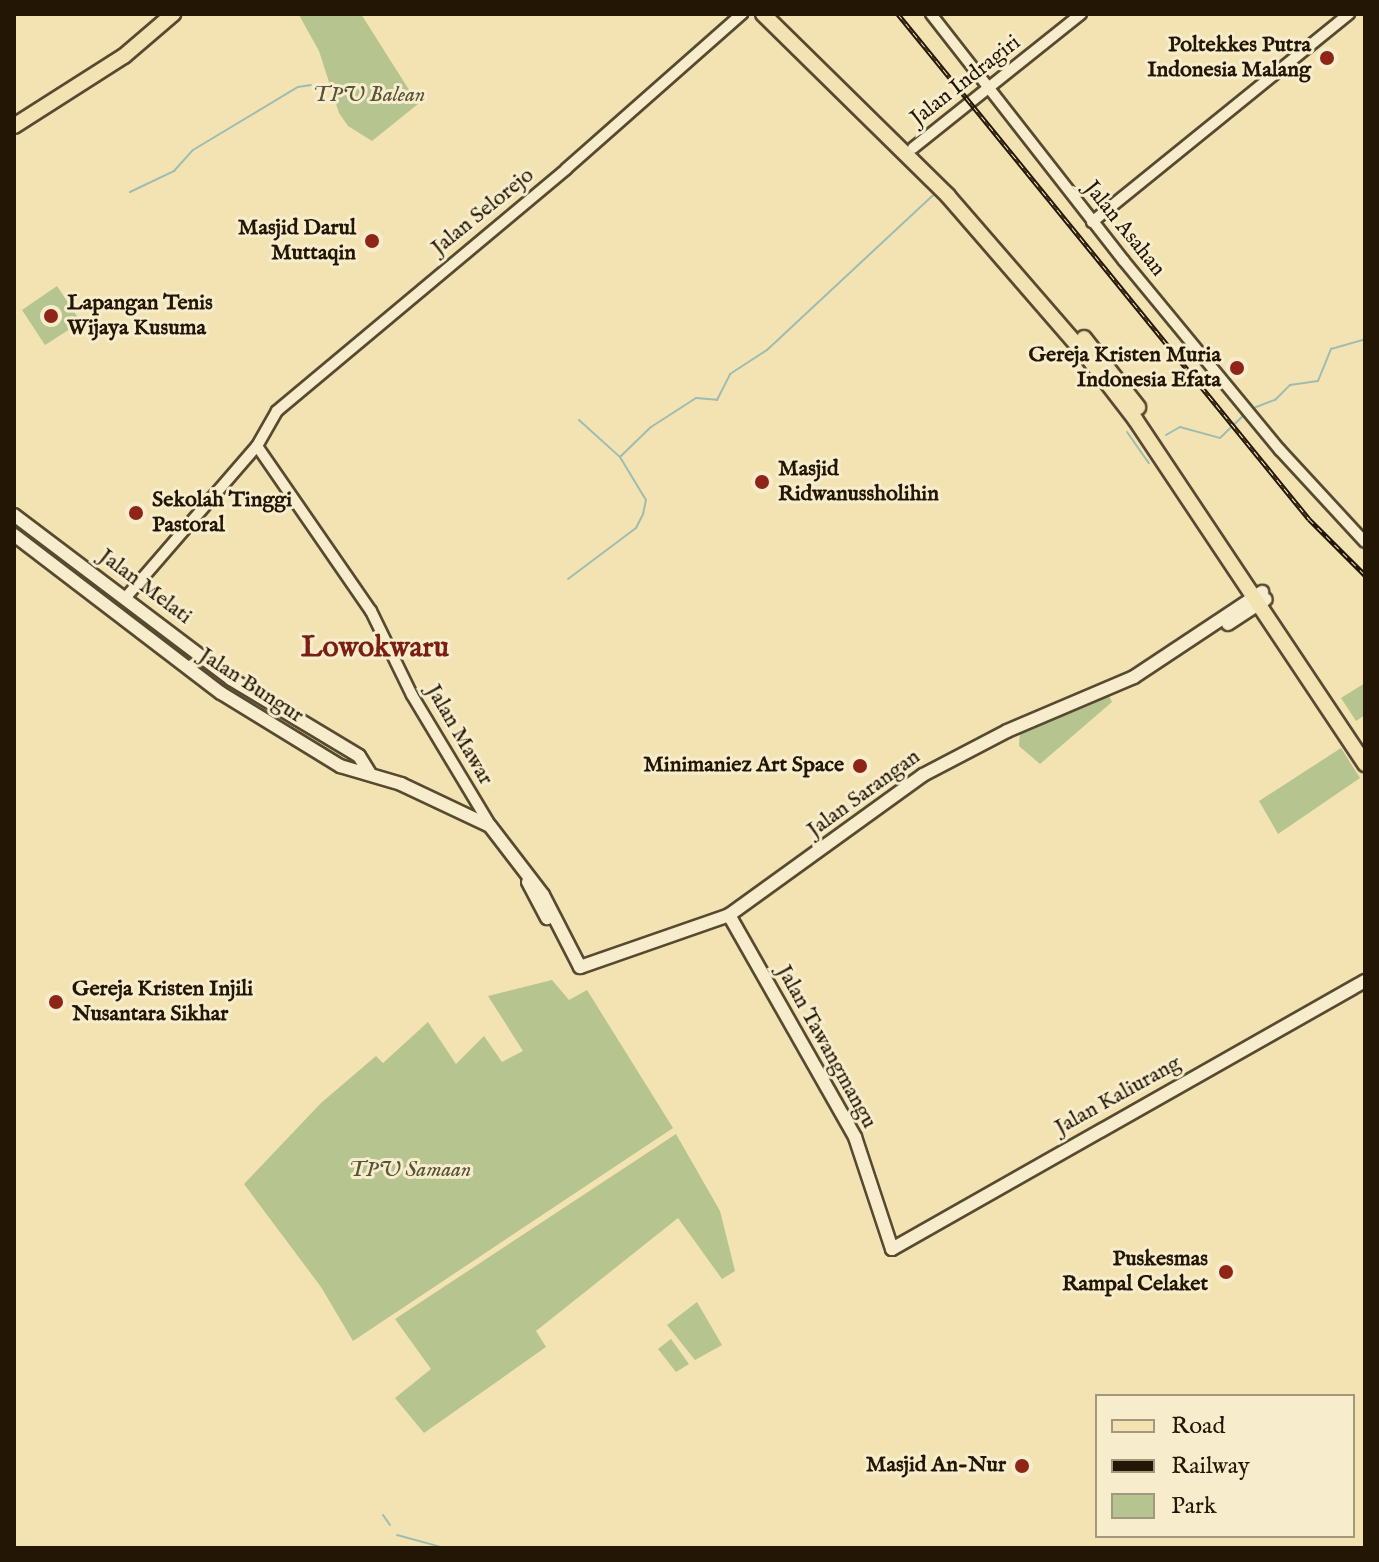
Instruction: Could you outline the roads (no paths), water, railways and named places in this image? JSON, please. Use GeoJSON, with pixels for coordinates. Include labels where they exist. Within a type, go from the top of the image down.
{"type":"FeatureCollection","features":[{"type":"Feature","properties":{"kind":"main road"},"geometry":{"type":"LineString","coordinates":[[14,126],[124,56],[173,14]]}},
{"type":"Feature","properties":{"kind":"main road"},"geometry":{"type":"LineString","coordinates":[[763,14],[820,63],[912,153],[1098,361],[1260,598],[1365,764]]}},
{"type":"Feature","properties":{"kind":"main road"},"geometry":{"type":"LineString","coordinates":[[777,14],[820,63]]}},
{"type":"Feature","properties":{"kind":"main road","name":"Jalan Melati"},"geometry":{"type":"LineString","coordinates":[[14,515],[127,596],[231,679],[359,756],[369,772]]}},
{"type":"Feature","properties":{"kind":"main road","name":"Jalan Bungur"},"geometry":{"type":"LineString","coordinates":[[14,535],[221,693],[340,766],[369,772],[490,826]]}},
{"type":"Feature","properties":{"kind":"main road","name":"Jalan Sarangan"},"geometry":{"type":"LineString","coordinates":[[580,967],[729,915],[923,775],[1007,731],[1118,685],[1260,598]]}},
{"type":"Feature","properties":{"kind":"main road"},"geometry":{"type":"LineString","coordinates":[[221,693],[231,679]]}},
{"type":"Feature","properties":{"kind":"main road"},"geometry":{"type":"LineString","coordinates":[[1319,693],[1330,717],[1355,748]]}},
{"type":"Feature","properties":{"kind":"main road","name":"Jalan Mawar"},"geometry":{"type":"LineString","coordinates":[[490,826],[528,881],[580,967]]}},
{"type":"Feature","properties":{"kind":"main road","name":"Jalan Tawangmangu"},"geometry":{"type":"LineString","coordinates":[[729,915],[855,1137],[892,1249]]}},
{"type":"Feature","properties":{"kind":"main road","name":"Jalan Kaliurang"},"geometry":{"type":"LineString","coordinates":[[892,1249],[1365,981]]}},
{"type":"Feature","properties":{"kind":"street","name":"Jalan Selorejo"},"geometry":{"type":"LineString","coordinates":[[127,596],[257,446],[277,411],[334,358],[566,169],[742,14]]}},
{"type":"Feature","properties":{"kind":"street","name":"Jalan Asahan"},"geometry":{"type":"LineString","coordinates":[[931,14],[1092,222],[1250,411],[1365,542]]}},
{"type":"Feature","properties":{"kind":"street","name":"Jalan Indragiri"},"geometry":{"type":"LineString","coordinates":[[912,153],[1081,14]]}},
{"type":"Feature","properties":{"kind":"street"},"geometry":{"type":"LineString","coordinates":[[1092,222],[1349,14]]}},
{"type":"Feature","properties":{"kind":"street","name":"Jalan Mawar"},"geometry":{"type":"LineString","coordinates":[[257,446],[371,611],[432,730],[490,826]]}},
{"type":"Feature","properties":{"kind":"waterway"},"geometry":{"type":"LineString","coordinates":[[130,192],[174,171],[193,150],[298,87],[311,85]]}},
{"type":"Feature","properties":{"kind":"waterway"},"geometry":{"type":"LineString","coordinates":[[568,579],[636,528],[643,514],[646,500],[620,457],[651,427],[696,398],[717,400],[730,374],[767,350],[933,195]]}},
{"type":"Feature","properties":{"kind":"waterway"},"geometry":{"type":"LineString","coordinates":[[1251,409],[1275,400],[1290,385],[1318,381],[1331,349],[1365,339]]}},
{"type":"Feature","properties":{"kind":"waterway"},"geometry":{"type":"LineString","coordinates":[[1166,435],[1180,427],[1220,438],[1246,413]]}},
{"type":"Feature","properties":{"kind":"waterway"},"geometry":{"type":"LineString","coordinates":[[579,420],[620,457]]}},
{"type":"Feature","properties":{"kind":"waterway"},"geometry":{"type":"LineString","coordinates":[[1127,432],[1149,463]]}},
{"type":"Feature","properties":{"kind":"waterway"},"geometry":{"type":"LineString","coordinates":[[383,1515],[390,1525]]}},
{"type":"Feature","properties":{"kind":"waterway"},"geometry":{"type":"LineString","coordinates":[[397,1535],[445,1548]]}},
{"type":"Feature","properties":{"kind":"railway"},"geometry":{"type":"LineString","coordinates":[[898,14],[1309,519],[1365,575]]}},
{"type":"Feature","properties":{"kind":"place","name":"Poltekkes Putra Indonesia Malang"},"geometry":{"type":"Point","coordinates":[1327,58]}},
{"type":"Feature","properties":{"kind":"place","name":"Masjid Darul Muttaqin"},"geometry":{"type":"Point","coordinates":[372,241]}},
{"type":"Feature","properties":{"kind":"place","name":"Lapangan Tenis Wijaya Kusuma"},"geometry":{"type":"Point","coordinates":[51,316]}},
{"type":"Feature","properties":{"kind":"place","name":"Gereja Kristen Muria Indonesia Efata"},"geometry":{"type":"Point","coordinates":[1237,368]}},
{"type":"Feature","properties":{"kind":"place","name":"Masjid Ridwanussholihin"},"geometry":{"type":"Point","coordinates":[762,482]}},
{"type":"Feature","properties":{"kind":"place","name":"Sekolah Tinggi Pastoral"},"geometry":{"type":"Point","coordinates":[136,513]}},
{"type":"Feature","properties":{"kind":"place","name":"Minimaniez Art Space"},"geometry":{"type":"Point","coordinates":[860,766]}},
{"type":"Feature","properties":{"kind":"place","name":"Gereja Kristen Injili Nusantara Sikhar"},"geometry":{"type":"Point","coordinates":[56,1002]}},
{"type":"Feature","properties":{"kind":"place","name":"Puskesmas Rampal Celaket"},"geometry":{"type":"Point","coordinates":[1226,1272]}},
{"type":"Feature","properties":{"kind":"place","name":"Masjid An-Nur"},"geometry":{"type":"Point","coordinates":[1022,1466]}},
{"type":"Feature","properties":{"kind":"district","name":"Lowokwaru"},"geometry":{"type":"Point","coordinates":[375,648]}},
{"type":"Feature","properties":{"kind":"park label","name":"TPU Balean"},"geometry":{"type":"Point","coordinates":[369,96]}},
{"type":"Feature","properties":{"kind":"park label","name":"TPU Samaan"},"geometry":{"type":"Point","coordinates":[410,1171]}}]}
